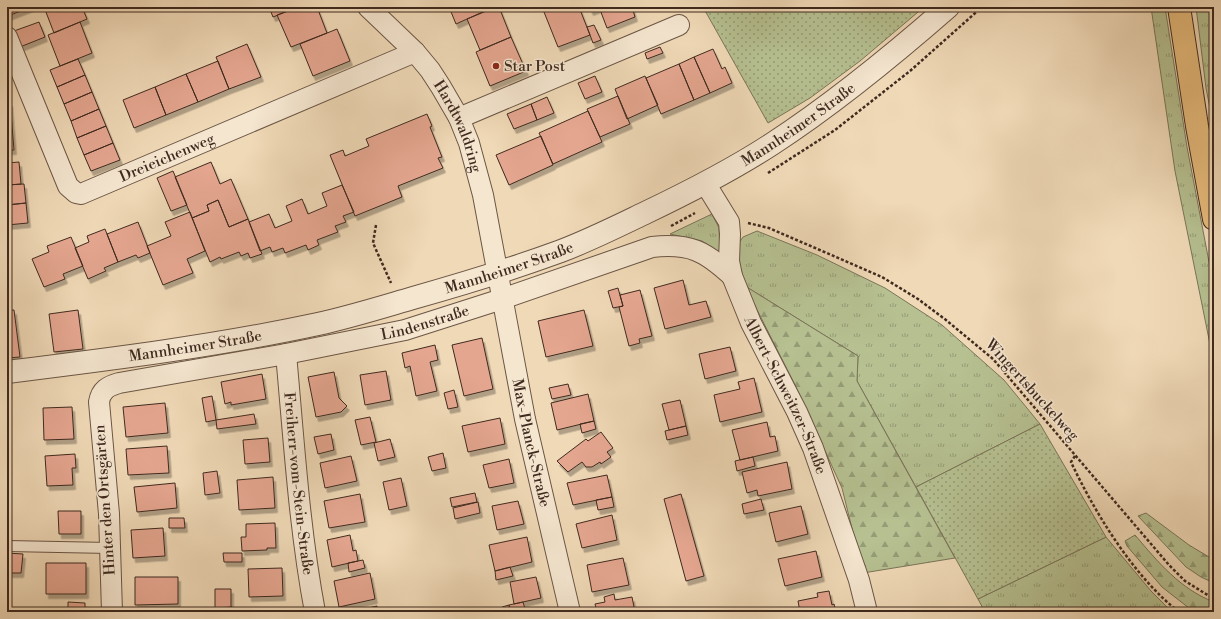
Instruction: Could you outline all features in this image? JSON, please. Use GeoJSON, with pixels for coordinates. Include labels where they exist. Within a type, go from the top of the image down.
{"type":"FeatureCollection","features":[{"type":"Feature","properties":{"kind":"main road"},"geometry":{"type":"LineString","coordinates":[[1179,7],[1191,94],[1214,218]]}},
{"type":"Feature","properties":{"kind":"street","name":"Hardtwaldring"},"geometry":{"type":"LineString","coordinates":[[368,7],[415,52],[441,87],[459,118],[469,143],[483,195],[497,272]]}},
{"type":"Feature","properties":{"kind":"street","name":"Mannheimer Straße"},"geometry":{"type":"LineString","coordinates":[[7,372],[99,361],[320,324],[396,303],[545,257],[596,236],[705,183],[772,144],[826,106],[903,46],[948,7]]}},
{"type":"Feature","properties":{"kind":"street"},"geometry":{"type":"LineString","coordinates":[[459,118],[679,25]]}},
{"type":"Feature","properties":{"kind":"street","name":"Dreieichenweg"},"geometry":{"type":"LineString","coordinates":[[7,38],[68,186],[76,193],[81,194],[415,52]]}},
{"type":"Feature","properties":{"kind":"street","name":"Albert-Schweitzer-Straße"},"geometry":{"type":"LineString","coordinates":[[705,183],[729,222],[729,260],[732,276],[751,323],[797,412],[813,448],[859,580],[867,612]]}},
{"type":"Feature","properties":{"kind":"street","name":"Lindenstraße"},"geometry":{"type":"LineString","coordinates":[[104,389],[119,382],[286,354],[405,330],[502,299],[652,247],[678,246],[695,250],[716,261],[732,276]]}},
{"type":"Feature","properties":{"kind":"street","name":"Max-Planck-Straße"},"geometry":{"type":"LineString","coordinates":[[497,272],[525,419],[570,612]]}},
{"type":"Feature","properties":{"kind":"street","name":"Freiherr-vom-Stein-Straße"},"geometry":{"type":"LineString","coordinates":[[286,354],[298,498],[315,612]]}},
{"type":"Feature","properties":{"kind":"street","name":"Hinter den Ortsgärten"},"geometry":{"type":"LineString","coordinates":[[104,389],[100,395],[99,402],[109,514],[112,612]]}},
{"type":"Feature","properties":{"kind":"lane"},"geometry":{"type":"LineString","coordinates":[[7,546],[110,548]]}},
{"type":"Feature","properties":{"kind":"path"},"geometry":{"type":"LineString","coordinates":[[652,247],[659,236],[669,228],[716,201]]}},
{"type":"Feature","properties":{"kind":"path","name":"Wingertsbuckelweg"},"geometry":{"type":"LineString","coordinates":[[729,222],[750,223],[769,228],[882,277],[918,299],[946,320],[993,359],[1151,545],[1185,581],[1214,599]]}},
{"type":"Feature","properties":{"kind":"path"},"geometry":{"type":"LineString","coordinates":[[376,225],[373,243],[391,284],[396,303]]}},
{"type":"Feature","properties":{"kind":"path"},"geometry":{"type":"LineString","coordinates":[[1075,456],[1071,462],[1083,487],[1113,536],[1141,574],[1179,612]]}},
{"type":"Feature","properties":{"kind":"green space"},"geometry":{"type":"Polygon","coordinates":[[[703,7],[924,7],[860,61],[810,98],[768,123],[703,7]]]}},
{"type":"Feature","properties":{"kind":"green space"},"geometry":{"type":"Polygon","coordinates":[[[1151,7],[1165,7],[1187,147],[1214,288],[1214,364],[1175,171],[1151,7]]]}},
{"type":"Feature","properties":{"kind":"green space"},"geometry":{"type":"Polygon","coordinates":[[[1196,7],[1214,7],[1214,129],[1206,88],[1196,7]]]}},
{"type":"Feature","properties":{"kind":"green space"},"geometry":{"type":"Polygon","coordinates":[[[712,214],[719,228],[720,253],[702,241],[670,234],[712,214]]]}},
{"type":"Feature","properties":{"kind":"green space"},"geometry":{"type":"Polygon","coordinates":[[[757,231],[817,255],[885,288],[942,325],[1004,380],[1040,424],[916,487],[857,381],[858,356],[745,286],[736,262],[737,246],[743,237],[757,231]]]}},
{"type":"Feature","properties":{"kind":"green space"},"geometry":{"type":"Polygon","coordinates":[[[745,286],[858,356],[857,381],[955,558],[863,573],[842,488],[794,383],[745,286]]]}},
{"type":"Feature","properties":{"kind":"green space"},"geometry":{"type":"Polygon","coordinates":[[[1040,424],[1106,537],[978,599],[916,487],[1040,424]]]}},
{"type":"Feature","properties":{"kind":"green space"},"geometry":{"type":"Polygon","coordinates":[[[1146,513],[1189,545],[1214,560],[1214,583],[1201,577],[1186,567],[1138,516],[1146,513]]]}},
{"type":"Feature","properties":{"kind":"green space"},"geometry":{"type":"Polygon","coordinates":[[[1135,535],[1170,574],[1191,590],[1214,602],[1214,612],[1194,612],[1162,587],[1127,546],[1125,541],[1135,535]]]}},
{"type":"Feature","properties":{"kind":"green space"},"geometry":{"type":"Polygon","coordinates":[[[1106,537],[1151,591],[1167,607],[1169,612],[985,612],[978,599],[1106,537]]]}},
{"type":"Feature","properties":{"kind":"building"},"geometry":{"type":"Polygon","coordinates":[[[7,7],[31,7],[8,16],[7,7]]]}},
{"type":"Feature","properties":{"kind":"building"},"geometry":{"type":"Polygon","coordinates":[[[44,7],[82,7],[87,19],[54,33],[44,7]]]}},
{"type":"Feature","properties":{"kind":"building"},"geometry":{"type":"Polygon","coordinates":[[[269,7],[298,7],[273,17],[269,7]]]}},
{"type":"Feature","properties":{"kind":"building"},"geometry":{"type":"Polygon","coordinates":[[[298,7],[317,7],[327,33],[291,47],[277,15],[298,7]]]}},
{"type":"Feature","properties":{"kind":"building"},"geometry":{"type":"Polygon","coordinates":[[[449,7],[486,7],[487,10],[456,24],[449,7]]]}},
{"type":"Feature","properties":{"kind":"building"},"geometry":{"type":"Polygon","coordinates":[[[499,7],[511,37],[480,50],[467,19],[499,7]]]}},
{"type":"Feature","properties":{"kind":"building"},"geometry":{"type":"Polygon","coordinates":[[[542,7],[579,7],[590,35],[558,47],[542,7]]]}},
{"type":"Feature","properties":{"kind":"building"},"geometry":{"type":"Polygon","coordinates":[[[589,7],[599,7],[599,8],[591,11],[589,7]]]}},
{"type":"Feature","properties":{"kind":"building"},"geometry":{"type":"Polygon","coordinates":[[[599,7],[632,7],[635,17],[607,28],[599,7]]]}},
{"type":"Feature","properties":{"kind":"building"},"geometry":{"type":"Polygon","coordinates":[[[39,22],[45,37],[20,47],[14,31],[39,22]]]}},
{"type":"Feature","properties":{"kind":"building"},"geometry":{"type":"Polygon","coordinates":[[[80,22],[92,53],[60,66],[48,35],[80,22]]]}},
{"type":"Feature","properties":{"kind":"building"},"geometry":{"type":"Polygon","coordinates":[[[594,25],[601,40],[593,43],[587,27],[594,25]]]}},
{"type":"Feature","properties":{"kind":"building"},"geometry":{"type":"Polygon","coordinates":[[[337,29],[350,61],[313,76],[300,44],[337,29]]]}},
{"type":"Feature","properties":{"kind":"building"},"geometry":{"type":"Polygon","coordinates":[[[511,37],[526,71],[490,86],[476,52],[511,37]]]}},
{"type":"Feature","properties":{"kind":"building"},"geometry":{"type":"Polygon","coordinates":[[[247,44],[261,77],[229,89],[216,57],[247,44]]]}},
{"type":"Feature","properties":{"kind":"building"},"geometry":{"type":"Polygon","coordinates":[[[660,47],[663,53],[647,59],[645,53],[660,47]]]}},
{"type":"Feature","properties":{"kind":"building"},"geometry":{"type":"Polygon","coordinates":[[[713,49],[722,69],[725,67],[732,83],[710,93],[694,57],[713,49]]]}},
{"type":"Feature","properties":{"kind":"building"},"geometry":{"type":"Polygon","coordinates":[[[694,57],[710,93],[694,100],[679,64],[694,57]]]}},
{"type":"Feature","properties":{"kind":"building"},"geometry":{"type":"Polygon","coordinates":[[[78,59],[85,75],[57,87],[50,70],[78,59]]]}},
{"type":"Feature","properties":{"kind":"building"},"geometry":{"type":"Polygon","coordinates":[[[218,61],[229,89],[198,102],[186,74],[218,61]]]}},
{"type":"Feature","properties":{"kind":"building"},"geometry":{"type":"Polygon","coordinates":[[[679,64],[694,100],[661,114],[646,78],[679,64]]]}},
{"type":"Feature","properties":{"kind":"building"},"geometry":{"type":"Polygon","coordinates":[[[186,74],[198,102],[166,115],[155,87],[186,74]]]}},
{"type":"Feature","properties":{"kind":"building"},"geometry":{"type":"Polygon","coordinates":[[[85,75],[92,92],[64,104],[57,87],[85,75]]]}},
{"type":"Feature","properties":{"kind":"building"},"geometry":{"type":"Polygon","coordinates":[[[595,76],[602,92],[585,99],[578,83],[595,76]]]}},
{"type":"Feature","properties":{"kind":"building"},"geometry":{"type":"Polygon","coordinates":[[[645,76],[658,105],[627,119],[615,89],[645,76]]]}},
{"type":"Feature","properties":{"kind":"building"},"geometry":{"type":"Polygon","coordinates":[[[155,87],[166,115],[134,128],[123,100],[155,87]]]}},
{"type":"Feature","properties":{"kind":"building"},"geometry":{"type":"Polygon","coordinates":[[[92,92],[99,109],[71,121],[64,104],[92,92]]]}},
{"type":"Feature","properties":{"kind":"building"},"geometry":{"type":"Polygon","coordinates":[[[618,96],[630,124],[600,137],[587,109],[618,96]]]}},
{"type":"Feature","properties":{"kind":"building"},"geometry":{"type":"Polygon","coordinates":[[[547,97],[554,113],[537,120],[531,104],[547,97]]]}},
{"type":"Feature","properties":{"kind":"building"},"geometry":{"type":"Polygon","coordinates":[[[10,102],[12,126],[7,126],[7,103],[10,102]]]}},
{"type":"Feature","properties":{"kind":"building"},"geometry":{"type":"Polygon","coordinates":[[[531,104],[537,120],[514,129],[507,114],[531,104]]]}},
{"type":"Feature","properties":{"kind":"building"},"geometry":{"type":"Polygon","coordinates":[[[99,109],[106,126],[77,138],[71,121],[99,109]]]}},
{"type":"Feature","properties":{"kind":"building"},"geometry":{"type":"Polygon","coordinates":[[[588,111],[602,142],[553,164],[539,133],[588,111]]]}},
{"type":"Feature","properties":{"kind":"building"},"geometry":{"type":"Polygon","coordinates":[[[427,114],[432,126],[430,127],[442,157],[438,158],[443,168],[398,186],[402,197],[355,216],[330,155],[343,150],[345,156],[369,146],[366,139],[427,114]]]}},
{"type":"Feature","properties":{"kind":"building"},"geometry":{"type":"Polygon","coordinates":[[[7,126],[12,126],[14,150],[7,150],[7,126]]]}},
{"type":"Feature","properties":{"kind":"building"},"geometry":{"type":"Polygon","coordinates":[[[106,126],[113,143],[84,155],[77,138],[106,126]]]}},
{"type":"Feature","properties":{"kind":"building"},"geometry":{"type":"Polygon","coordinates":[[[541,136],[553,165],[509,185],[496,155],[541,136]]]}},
{"type":"Feature","properties":{"kind":"building"},"geometry":{"type":"Polygon","coordinates":[[[113,143],[120,160],[91,171],[84,155],[113,143]]]}},
{"type":"Feature","properties":{"kind":"building"},"geometry":{"type":"Polygon","coordinates":[[[19,162],[21,184],[7,185],[7,163],[19,162]]]}},
{"type":"Feature","properties":{"kind":"building"},"geometry":{"type":"Polygon","coordinates":[[[211,162],[220,184],[231,179],[248,219],[229,227],[218,200],[207,205],[209,211],[192,218],[175,177],[211,162]]]}},
{"type":"Feature","properties":{"kind":"building"},"geometry":{"type":"Polygon","coordinates":[[[173,171],[187,205],[171,211],[157,178],[173,171]]]}},
{"type":"Feature","properties":{"kind":"building"},"geometry":{"type":"Polygon","coordinates":[[[24,184],[26,203],[7,205],[7,185],[24,184]]]}},
{"type":"Feature","properties":{"kind":"building"},"geometry":{"type":"Polygon","coordinates":[[[342,185],[354,212],[343,216],[346,222],[335,226],[338,232],[317,240],[319,245],[308,250],[306,245],[285,253],[283,248],[272,252],[270,247],[260,251],[249,222],[269,214],[275,228],[292,221],[286,206],[302,199],[308,214],[327,206],[322,193],[342,185]]]}},
{"type":"Feature","properties":{"kind":"building"},"geometry":{"type":"Polygon","coordinates":[[[218,200],[229,227],[248,219],[262,254],[250,258],[248,253],[241,256],[239,252],[221,259],[220,257],[210,262],[192,218],[209,211],[207,205],[218,200]]]}},
{"type":"Feature","properties":{"kind":"building"},"geometry":{"type":"Polygon","coordinates":[[[26,203],[28,223],[7,225],[7,205],[26,203]]]}},
{"type":"Feature","properties":{"kind":"building"},"geometry":{"type":"Polygon","coordinates":[[[190,212],[205,251],[187,259],[193,273],[163,285],[147,246],[171,236],[165,222],[190,212]]]}},
{"type":"Feature","properties":{"kind":"building"},"geometry":{"type":"Polygon","coordinates":[[[138,222],[150,253],[138,258],[136,255],[118,262],[107,234],[138,222]]]}},
{"type":"Feature","properties":{"kind":"building"},"geometry":{"type":"Polygon","coordinates":[[[105,229],[118,262],[104,268],[106,271],[88,279],[75,248],[89,242],[87,236],[105,229]]]}},
{"type":"Feature","properties":{"kind":"building"},"geometry":{"type":"Polygon","coordinates":[[[71,237],[83,266],[63,274],[65,279],[44,287],[32,259],[49,252],[47,246],[71,237]]]}},
{"type":"Feature","properties":{"kind":"building"},"geometry":{"type":"Polygon","coordinates":[[[683,280],[689,305],[706,301],[711,317],[665,329],[654,288],[683,280]]]}},
{"type":"Feature","properties":{"kind":"building"},"geometry":{"type":"Polygon","coordinates":[[[618,288],[623,306],[613,308],[608,291],[618,288]]]}},
{"type":"Feature","properties":{"kind":"building"},"geometry":{"type":"Polygon","coordinates":[[[640,290],[652,336],[639,339],[640,343],[629,346],[619,307],[623,306],[620,295],[640,290]]]}},
{"type":"Feature","properties":{"kind":"building"},"geometry":{"type":"Polygon","coordinates":[[[7,310],[14,310],[20,357],[7,358],[7,310]]]}},
{"type":"Feature","properties":{"kind":"building"},"geometry":{"type":"Polygon","coordinates":[[[78,310],[83,349],[54,352],[49,314],[78,310]]]}},
{"type":"Feature","properties":{"kind":"building"},"geometry":{"type":"Polygon","coordinates":[[[584,310],[593,346],[546,357],[538,321],[584,310]]]}},
{"type":"Feature","properties":{"kind":"building"},"geometry":{"type":"Polygon","coordinates":[[[482,338],[493,389],[464,396],[452,345],[482,338]]]}},
{"type":"Feature","properties":{"kind":"building"},"geometry":{"type":"Polygon","coordinates":[[[435,345],[438,360],[430,362],[437,391],[416,396],[410,366],[405,368],[402,353],[435,345]]]}},
{"type":"Feature","properties":{"kind":"building"},"geometry":{"type":"Polygon","coordinates":[[[730,347],[736,371],[705,379],[699,354],[730,347]]]}},
{"type":"Feature","properties":{"kind":"building"},"geometry":{"type":"Polygon","coordinates":[[[386,371],[391,400],[365,405],[360,375],[386,371]]]}},
{"type":"Feature","properties":{"kind":"building"},"geometry":{"type":"Polygon","coordinates":[[[334,372],[339,398],[347,406],[341,412],[316,417],[308,377],[334,372]]]}},
{"type":"Feature","properties":{"kind":"building"},"geometry":{"type":"Polygon","coordinates":[[[262,374],[266,399],[231,405],[231,402],[225,404],[221,382],[262,374]]]}},
{"type":"Feature","properties":{"kind":"building"},"geometry":{"type":"Polygon","coordinates":[[[754,378],[762,412],[720,422],[714,395],[740,389],[738,382],[754,378]]]}},
{"type":"Feature","properties":{"kind":"building"},"geometry":{"type":"Polygon","coordinates":[[[568,384],[571,395],[552,399],[549,388],[568,384]]]}},
{"type":"Feature","properties":{"kind":"building"},"geometry":{"type":"Polygon","coordinates":[[[454,390],[458,407],[448,409],[444,393],[454,390]]]}},
{"type":"Feature","properties":{"kind":"building"},"geometry":{"type":"Polygon","coordinates":[[[588,394],[594,421],[557,430],[551,403],[588,394]]]}},
{"type":"Feature","properties":{"kind":"building"},"geometry":{"type":"Polygon","coordinates":[[[212,396],[216,420],[206,422],[202,398],[212,396]]]}},
{"type":"Feature","properties":{"kind":"building"},"geometry":{"type":"Polygon","coordinates":[[[680,400],[686,426],[669,430],[662,404],[680,400]]]}},
{"type":"Feature","properties":{"kind":"building"},"geometry":{"type":"Polygon","coordinates":[[[165,403],[168,433],[126,437],[123,407],[165,403]]]}},
{"type":"Feature","properties":{"kind":"building"},"geometry":{"type":"Polygon","coordinates":[[[72,407],[74,439],[44,440],[43,408],[72,407]]]}},
{"type":"Feature","properties":{"kind":"building"},"geometry":{"type":"Polygon","coordinates":[[[254,414],[256,424],[217,429],[216,420],[254,414]]]}},
{"type":"Feature","properties":{"kind":"building"},"geometry":{"type":"Polygon","coordinates":[[[370,417],[376,442],[361,445],[355,420],[370,417]]]}},
{"type":"Feature","properties":{"kind":"building"},"geometry":{"type":"Polygon","coordinates":[[[500,418],[505,444],[468,452],[462,426],[500,418]]]}},
{"type":"Feature","properties":{"kind":"building"},"geometry":{"type":"Polygon","coordinates":[[[594,421],[596,429],[582,433],[580,424],[594,421]]]}},
{"type":"Feature","properties":{"kind":"building"},"geometry":{"type":"Polygon","coordinates":[[[767,422],[770,437],[775,436],[778,451],[740,460],[732,430],[767,422]]]}},
{"type":"Feature","properties":{"kind":"building"},"geometry":{"type":"Polygon","coordinates":[[[686,426],[688,435],[667,440],[665,431],[686,426]]]}},
{"type":"Feature","properties":{"kind":"building"},"geometry":{"type":"Polygon","coordinates":[[[601,432],[613,448],[607,452],[611,457],[601,464],[600,462],[592,467],[586,467],[582,462],[568,472],[557,461],[586,439],[588,441],[601,432]]]}},
{"type":"Feature","properties":{"kind":"building"},"geometry":{"type":"Polygon","coordinates":[[[331,434],[334,450],[318,454],[314,437],[331,434]]]}},
{"type":"Feature","properties":{"kind":"building"},"geometry":{"type":"Polygon","coordinates":[[[268,438],[270,462],[245,464],[243,440],[268,438]]]}},
{"type":"Feature","properties":{"kind":"building"},"geometry":{"type":"Polygon","coordinates":[[[390,439],[395,457],[378,461],[374,443],[390,439]]]}},
{"type":"Feature","properties":{"kind":"building"},"geometry":{"type":"Polygon","coordinates":[[[167,446],[169,473],[128,475],[126,449],[167,446]]]}},
{"type":"Feature","properties":{"kind":"building"},"geometry":{"type":"Polygon","coordinates":[[[443,453],[446,468],[432,471],[428,457],[443,453]]]}},
{"type":"Feature","properties":{"kind":"building"},"geometry":{"type":"Polygon","coordinates":[[[75,454],[76,468],[72,468],[73,485],[47,486],[45,456],[75,454]]]}},
{"type":"Feature","properties":{"kind":"building"},"geometry":{"type":"Polygon","coordinates":[[[351,456],[357,481],[325,488],[320,463],[351,456]]]}},
{"type":"Feature","properties":{"kind":"building"},"geometry":{"type":"Polygon","coordinates":[[[753,457],[755,466],[737,471],[735,461],[753,457]]]}},
{"type":"Feature","properties":{"kind":"building"},"geometry":{"type":"Polygon","coordinates":[[[509,459],[514,483],[489,488],[483,465],[509,459]]]}},
{"type":"Feature","properties":{"kind":"building"},"geometry":{"type":"Polygon","coordinates":[[[787,462],[792,489],[758,496],[757,490],[747,493],[742,472],[787,462]]]}},
{"type":"Feature","properties":{"kind":"building"},"geometry":{"type":"Polygon","coordinates":[[[217,471],[220,493],[205,495],[203,473],[217,471]]]}},
{"type":"Feature","properties":{"kind":"building"},"geometry":{"type":"Polygon","coordinates":[[[607,475],[612,497],[573,505],[567,483],[607,475]]]}},
{"type":"Feature","properties":{"kind":"building"},"geometry":{"type":"Polygon","coordinates":[[[273,477],[275,508],[239,510],[237,480],[273,477]]]}},
{"type":"Feature","properties":{"kind":"building"},"geometry":{"type":"Polygon","coordinates":[[[401,478],[407,506],[389,510],[383,482],[401,478]]]}},
{"type":"Feature","properties":{"kind":"building"},"geometry":{"type":"Polygon","coordinates":[[[175,483],[177,508],[137,512],[134,487],[175,483]]]}},
{"type":"Feature","properties":{"kind":"building"},"geometry":{"type":"Polygon","coordinates":[[[475,493],[477,502],[452,507],[450,498],[475,493]]]}},
{"type":"Feature","properties":{"kind":"building"},"geometry":{"type":"Polygon","coordinates":[[[360,494],[365,522],[329,528],[324,501],[360,494]]]}},
{"type":"Feature","properties":{"kind":"building"},"geometry":{"type":"Polygon","coordinates":[[[681,494],[704,576],[686,581],[664,499],[681,494]]]}},
{"type":"Feature","properties":{"kind":"building"},"geometry":{"type":"Polygon","coordinates":[[[612,497],[614,507],[598,510],[596,500],[612,497]]]}},
{"type":"Feature","properties":{"kind":"building"},"geometry":{"type":"Polygon","coordinates":[[[761,499],[764,510],[744,514],[742,504],[761,499]]]}},
{"type":"Feature","properties":{"kind":"building"},"geometry":{"type":"Polygon","coordinates":[[[518,501],[524,524],[497,530],[492,506],[518,501]]]}},
{"type":"Feature","properties":{"kind":"building"},"geometry":{"type":"Polygon","coordinates":[[[478,502],[480,513],[455,519],[453,508],[478,502]]]}},
{"type":"Feature","properties":{"kind":"building"},"geometry":{"type":"Polygon","coordinates":[[[801,506],[808,534],[776,542],[769,513],[801,506]]]}},
{"type":"Feature","properties":{"kind":"building"},"geometry":{"type":"Polygon","coordinates":[[[58,511],[81,511],[81,534],[59,534],[58,511]]]}},
{"type":"Feature","properties":{"kind":"building"},"geometry":{"type":"Polygon","coordinates":[[[612,515],[617,540],[582,548],[576,524],[612,515]]]}},
{"type":"Feature","properties":{"kind":"building"},"geometry":{"type":"Polygon","coordinates":[[[169,518],[184,518],[185,528],[169,528],[169,518]]]}},
{"type":"Feature","properties":{"kind":"building"},"geometry":{"type":"Polygon","coordinates":[[[275,523],[276,548],[267,548],[267,550],[242,551],[241,537],[246,537],[246,524],[275,523]]]}},
{"type":"Feature","properties":{"kind":"building"},"geometry":{"type":"Polygon","coordinates":[[[163,528],[165,556],[133,558],[131,530],[163,528]]]}},
{"type":"Feature","properties":{"kind":"building"},"geometry":{"type":"Polygon","coordinates":[[[350,535],[353,551],[356,550],[358,561],[332,567],[327,540],[350,535]]]}},
{"type":"Feature","properties":{"kind":"building"},"geometry":{"type":"Polygon","coordinates":[[[527,537],[532,562],[495,571],[489,545],[527,537]]]}},
{"type":"Feature","properties":{"kind":"building"},"geometry":{"type":"Polygon","coordinates":[[[816,551],[822,577],[785,586],[778,559],[816,551]]]}},
{"type":"Feature","properties":{"kind":"building"},"geometry":{"type":"Polygon","coordinates":[[[7,553],[23,554],[21,573],[7,573],[7,553]]]}},
{"type":"Feature","properties":{"kind":"building"},"geometry":{"type":"Polygon","coordinates":[[[223,553],[242,553],[242,562],[224,562],[223,553]]]}},
{"type":"Feature","properties":{"kind":"building"},"geometry":{"type":"Polygon","coordinates":[[[623,558],[629,585],[592,592],[587,565],[623,558]]]}},
{"type":"Feature","properties":{"kind":"building"},"geometry":{"type":"Polygon","coordinates":[[[363,560],[365,568],[349,572],[348,563],[363,560]]]}},
{"type":"Feature","properties":{"kind":"building"},"geometry":{"type":"Polygon","coordinates":[[[46,563],[86,563],[86,594],[46,594],[46,563]]]}},
{"type":"Feature","properties":{"kind":"building"},"geometry":{"type":"Polygon","coordinates":[[[510,567],[513,576],[496,580],[495,571],[510,567]]]}},
{"type":"Feature","properties":{"kind":"building"},"geometry":{"type":"Polygon","coordinates":[[[282,568],[283,596],[249,597],[248,569],[282,568]]]}},
{"type":"Feature","properties":{"kind":"building"},"geometry":{"type":"Polygon","coordinates":[[[370,573],[375,599],[339,607],[334,581],[370,573]]]}},
{"type":"Feature","properties":{"kind":"building"},"geometry":{"type":"Polygon","coordinates":[[[135,577],[178,577],[178,604],[135,605],[135,577]]]}},
{"type":"Feature","properties":{"kind":"building"},"geometry":{"type":"Polygon","coordinates":[[[536,577],[541,598],[514,604],[510,582],[536,577]]]}},
{"type":"Feature","properties":{"kind":"building"},"geometry":{"type":"Polygon","coordinates":[[[215,589],[231,589],[231,608],[215,608],[215,589]]]}},
{"type":"Feature","properties":{"kind":"building"},"geometry":{"type":"Polygon","coordinates":[[[829,591],[832,605],[834,604],[836,612],[800,612],[798,601],[818,597],[817,593],[829,591]]]}},
{"type":"Feature","properties":{"kind":"building"},"geometry":{"type":"Polygon","coordinates":[[[614,594],[615,600],[632,597],[635,612],[597,612],[595,604],[605,602],[604,597],[614,594]]]}},
{"type":"Feature","properties":{"kind":"building"},"geometry":{"type":"Polygon","coordinates":[[[68,602],[85,603],[85,612],[68,612],[68,602]]]}},
{"type":"Feature","properties":{"kind":"building"},"geometry":{"type":"Polygon","coordinates":[[[523,602],[526,612],[510,612],[509,605],[523,602]]]}},
{"type":"Feature","properties":{"kind":"building"},"geometry":{"type":"Polygon","coordinates":[[[509,605],[510,612],[504,612],[502,607],[509,605]]]}},
{"type":"Feature","properties":{"kind":"building"},"geometry":{"type":"Polygon","coordinates":[[[377,606],[378,612],[350,612],[377,606]]]}},
{"type":"Feature","properties":{"kind":"building"},"geometry":{"type":"Polygon","coordinates":[[[232,607],[232,612],[215,612],[215,608],[232,607]]]}},
{"type":"Feature","properties":{"kind":"place","name":"Star Post"},"geometry":{"type":"Point","coordinates":[496,66]}}]}
